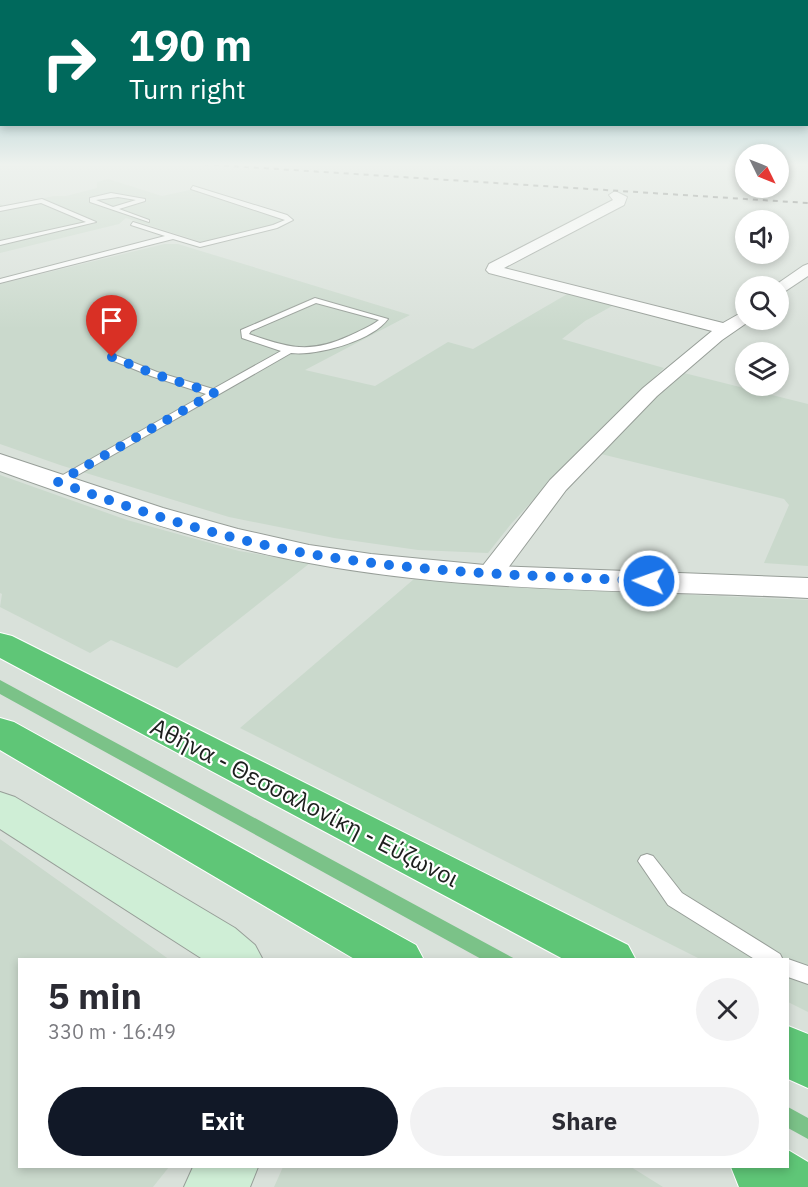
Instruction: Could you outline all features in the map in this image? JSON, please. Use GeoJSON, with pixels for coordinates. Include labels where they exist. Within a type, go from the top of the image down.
{"type":"FeatureCollection","features":[{"type":"Feature","properties":{"kind":"highway","name":"Αθήνα - Θεσσαλονίκη - Εύζωνοι"},"geometry":{"type":"LineString","coordinates":[[0,644],[607,958]]}},
{"type":"Feature","properties":{"kind":"highway"},"geometry":{"type":"LineString","coordinates":[[0,732],[396,958]]}},
{"type":"Feature","properties":{"kind":"highway"},"geometry":{"type":"LineString","coordinates":[[789,1052],[808,1062]]}},
{"type":"Feature","properties":{"kind":"highway"},"geometry":{"type":"LineString","coordinates":[[762,1168],[795,1187]]}},
{"type":"Feature","properties":{"kind":"main road"},"geometry":{"type":"LineString","coordinates":[[0,808],[188,922],[236,958]]}},
{"type":"Feature","properties":{"kind":"main road"},"geometry":{"type":"LineString","coordinates":[[214,1187],[227,1168]]}},
{"type":"Feature","properties":{"kind":"street"},"geometry":{"type":"LineString","coordinates":[[587,218],[494,267],[494,270],[726,329]]}},
{"type":"Feature","properties":{"kind":"street"},"geometry":{"type":"LineString","coordinates":[[789,283],[808,269]]}},
{"type":"Feature","properties":{"kind":"street"},"geometry":{"type":"LineString","coordinates":[[490,574],[558,485],[650,392],[735,323]]}},
{"type":"Feature","properties":{"kind":"street"},"geometry":{"type":"LineString","coordinates":[[0,462],[168,520],[262,544],[366,562],[490,574],[808,588]]}},
{"type":"Feature","properties":{"kind":"lane"},"geometry":{"type":"LineString","coordinates":[[0,243],[93,222],[84,218]]}},
{"type":"Feature","properties":{"kind":"lane"},"geometry":{"type":"LineString","coordinates":[[0,281],[183,234],[139,218]]}},
{"type":"Feature","properties":{"kind":"lane"},"geometry":{"type":"LineString","coordinates":[[133,224],[193,244],[206,245],[283,225],[290,220],[288,218]]}},
{"type":"Feature","properties":{"kind":"lane"},"geometry":{"type":"LineString","coordinates":[[58,482],[289,350],[306,351],[333,347],[380,324],[384,319],[315,300],[244,332],[245,336],[289,350]]}},
{"type":"Feature","properties":{"kind":"lane"},"geometry":{"type":"LineString","coordinates":[[112,357],[154,374],[214,393]]}},
{"type":"Feature","properties":{"kind":"lane"},"geometry":{"type":"LineString","coordinates":[[647,861],[675,899],[770,958]]}},
{"type":"Feature","properties":{"kind":"lane"},"geometry":{"type":"LineString","coordinates":[[789,968],[808,975]]}},
{"type":"Feature","properties":{"kind":"shaded area"},"geometry":{"type":"Polygon","coordinates":[[[0,218],[126,218],[119,224],[0,253],[0,218]]]}},
{"type":"Feature","properties":{"kind":"shaded area"},"geometry":{"type":"Polygon","coordinates":[[[127,218],[287,219],[282,224],[204,243],[127,218]]]}},
{"type":"Feature","properties":{"kind":"shaded area"},"geometry":{"type":"Polygon","coordinates":[[[164,244],[178,244],[410,315],[305,370],[375,386],[448,342],[473,349],[569,293],[614,305],[585,321],[562,339],[664,368],[583,446],[511,524],[488,553],[418,550],[334,538],[229,517],[0,444],[0,284],[164,244]]]}},
{"type":"Feature","properties":{"kind":"shaded area"},"geometry":{"type":"Polygon","coordinates":[[[680,372],[735,386],[735,396],[776,396],[808,404],[808,566],[764,563],[789,505],[784,499],[597,453],[680,372]]]}},
{"type":"Feature","properties":{"kind":"shaded area"},"geometry":{"type":"Polygon","coordinates":[[[0,475],[127,520],[239,551],[310,563],[177,668],[111,640],[90,653],[0,607],[2,594],[0,593],[0,475]]]}},
{"type":"Feature","properties":{"kind":"shaded area"},"geometry":{"type":"Polygon","coordinates":[[[414,579],[507,587],[808,600],[808,1012],[789,1002],[789,958],[698,958],[240,728],[414,579]]]}},
{"type":"Feature","properties":{"kind":"shaded area"},"geometry":{"type":"Polygon","coordinates":[[[0,839],[167,958],[18,958],[18,1168],[168,1168],[153,1187],[0,1187],[0,839]]]}},
{"type":"Feature","properties":{"kind":"shaded area"},"geometry":{"type":"Polygon","coordinates":[[[283,1168],[633,1168],[663,1187],[274,1187],[283,1168]]]}},
{"type":"Feature","properties":{"kind":"green space"},"geometry":{"type":"Polygon","coordinates":[[[0,680],[513,958],[479,958],[0,694],[0,680]]]}},
{"type":"Feature","properties":{"kind":"green space"},"geometry":{"type":"Polygon","coordinates":[[[789,1108],[808,1118],[808,1139],[789,1129],[789,1108]]]}},
{"type":"Feature","properties":{"kind":"route"},"geometry":{"type":"LineString","coordinates":[[112,357],[125,364],[214,393],[58,482],[168,520],[243,540],[310,554],[469,573],[649,581]]}}]}
